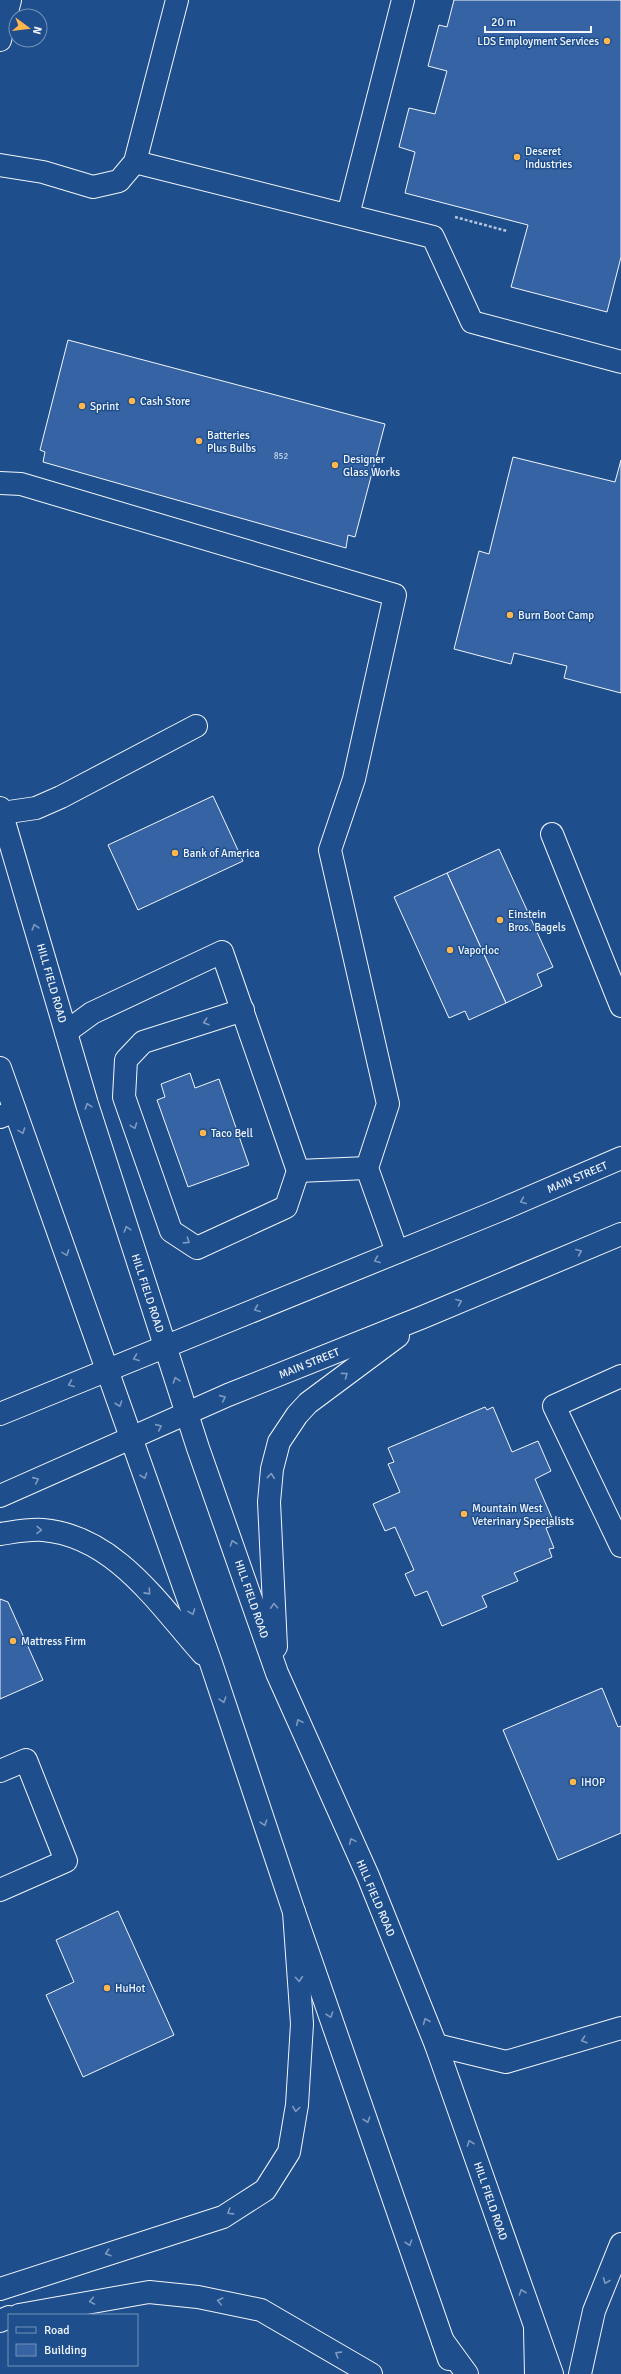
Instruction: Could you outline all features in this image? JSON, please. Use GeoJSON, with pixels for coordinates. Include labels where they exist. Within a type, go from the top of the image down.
{"type":"FeatureCollection","features":[{"type":"Feature","properties":{"kind":"main road"},"geometry":{"type":"LineString","coordinates":[[0,40],[10,0]]}},
{"type":"Feature","properties":{"kind":"main road"},"geometry":{"type":"LineString","coordinates":[[0,166],[43,172],[93,187],[119,181],[135,162],[177,0]]}},
{"type":"Feature","properties":{"kind":"main road"},"geometry":{"type":"LineString","coordinates":[[348,215],[403,0]]}},
{"type":"Feature","properties":{"kind":"main road"},"geometry":{"type":"LineString","coordinates":[[135,162],[433,237],[472,322],[621,362]]}},
{"type":"Feature","properties":{"kind":"main road"},"geometry":{"type":"LineString","coordinates":[[0,483],[21,484],[395,595],[354,779],[330,850],[388,1104],[367,1168],[397,1252]]}},
{"type":"Feature","properties":{"kind":"main road"},"geometry":{"type":"LineString","coordinates":[[1,810],[36,808],[62,797],[196,726]]}},
{"type":"Feature","properties":{"kind":"main road","name":"HILL FIELD ROAD"},"geometry":{"type":"LineString","coordinates":[[1,810],[66,1032],[165,1346],[277,1673],[368,1876],[436,2045],[552,2374]]}},
{"type":"Feature","properties":{"kind":"main road"},"geometry":{"type":"LineString","coordinates":[[552,834],[621,1006]]}},
{"type":"Feature","properties":{"kind":"main road"},"geometry":{"type":"LineString","coordinates":[[66,1032],[92,1013],[222,952],[243,1010],[298,1171],[286,1207],[197,1248],[171,1231],[124,1097],[126,1060],[143,1042],[243,1010]]}},
{"type":"Feature","properties":{"kind":"main road"},"geometry":{"type":"LineString","coordinates":[[0,1068],[7,1114],[107,1369],[130,1440],[211,1662],[294,1912],[455,2374]]}},
{"type":"Feature","properties":{"kind":"main road","name":"MAIN STREET"},"geometry":{"type":"LineString","coordinates":[[0,1414],[107,1369],[397,1252],[618,1157]]}},
{"type":"Feature","properties":{"kind":"main road"},"geometry":{"type":"LineString","coordinates":[[298,1171],[367,1168]]}},
{"type":"Feature","properties":{"kind":"main road","name":"MAIN STREET"},"geometry":{"type":"LineString","coordinates":[[0,1496],[188,1414],[621,1234]]}},
{"type":"Feature","properties":{"kind":"main road"},"geometry":{"type":"LineString","coordinates":[[277,1673],[269,1502],[272,1469],[280,1442],[297,1414],[308,1403],[423,1317]]}},
{"type":"Feature","properties":{"kind":"main road"},"geometry":{"type":"LineString","coordinates":[[621,1376],[554,1406],[621,1546]]}},
{"type":"Feature","properties":{"kind":"main road"},"geometry":{"type":"LineString","coordinates":[[0,1534],[43,1530],[68,1535],[102,1550],[128,1570],[211,1662]]}},
{"type":"Feature","properties":{"kind":"main road"},"geometry":{"type":"LineString","coordinates":[[0,1771],[26,1760],[66,1861],[0,1890]]}},
{"type":"Feature","properties":{"kind":"main road"},"geometry":{"type":"LineString","coordinates":[[0,2290],[223,2217],[265,2190],[289,2152],[297,2105],[302,2024],[294,1912]]}},
{"type":"Feature","properties":{"kind":"main road"},"geometry":{"type":"LineString","coordinates":[[436,2045],[506,2062],[580,2042],[621,2028]]}},
{"type":"Feature","properties":{"kind":"main road"},"geometry":{"type":"LineString","coordinates":[[580,2374],[594,2310],[621,2244]]}},
{"type":"Feature","properties":{"kind":"main road"},"geometry":{"type":"LineString","coordinates":[[25,2314],[149,2292],[198,2297],[261,2310],[371,2374]]}},
{"type":"Feature","properties":{"kind":"main road"},"geometry":{"type":"LineString","coordinates":[[535,2329],[536,2374]]}},
{"type":"Feature","properties":{"kind":"main road"},"geometry":{"type":"LineString","coordinates":[[443,2341],[468,2374]]}},
{"type":"Feature","properties":{"kind":"path"},"geometry":{"type":"LineString","coordinates":[[448,215],[507,231]]}},
{"type":"Feature","properties":{"kind":"building","name":"Deseret Industries"},"geometry":{"type":"Polygon","coordinates":[[[454,0],[621,0],[621,257],[607,312],[511,287],[528,225],[405,193],[415,152],[399,147],[409,108],[435,114],[447,71],[428,66],[439,25],[447,27],[454,0]]]}},
{"type":"Feature","properties":{"kind":"building"},"geometry":{"type":"Polygon","coordinates":[[[68,340],[385,424],[355,537],[348,535],[346,548],[43,462],[45,452],[40,450],[68,340]]]}},
{"type":"Feature","properties":{"kind":"building"},"geometry":{"type":"Polygon","coordinates":[[[513,457],[615,482],[621,460],[621,693],[564,678],[567,666],[514,653],[511,664],[454,649],[479,551],[489,554],[513,457]]]}},
{"type":"Feature","properties":{"kind":"building","name":"Bank of America"},"geometry":{"type":"Polygon","coordinates":[[[213,796],[243,861],[138,910],[108,845],[213,796]]]}},
{"type":"Feature","properties":{"kind":"building","name":"Einstein Bros. Bagels"},"geometry":{"type":"Polygon","coordinates":[[[499,849],[553,967],[537,974],[542,986],[506,1003],[447,873],[499,849]]]}},
{"type":"Feature","properties":{"kind":"building","name":"Vaporloc"},"geometry":{"type":"Polygon","coordinates":[[[447,873],[506,1003],[469,1020],[465,1011],[449,1018],[394,897],[447,873]]]}},
{"type":"Feature","properties":{"kind":"building","name":"Taco Bell"},"geometry":{"type":"Polygon","coordinates":[[[190,1073],[195,1088],[219,1079],[249,1165],[188,1187],[157,1100],[165,1097],[161,1084],[190,1073]]]}},
{"type":"Feature","properties":{"kind":"building","name":"Mountain West Veterinary Specialists"},"geometry":{"type":"Polygon","coordinates":[[[485,1407],[487,1410],[493,1407],[512,1452],[538,1441],[551,1471],[535,1479],[555,1525],[546,1528],[554,1548],[549,1549],[552,1557],[514,1573],[518,1581],[482,1596],[487,1607],[442,1626],[427,1591],[415,1596],[405,1574],[414,1570],[395,1527],[385,1531],[373,1504],[400,1492],[388,1464],[394,1462],[388,1448],[485,1407]]]}},
{"type":"Feature","properties":{"kind":"building","name":"Mattress Firm"},"geometry":{"type":"Polygon","coordinates":[[[0,1599],[8,1602],[43,1680],[0,1699],[0,1599]]]}},
{"type":"Feature","properties":{"kind":"building","name":"IHOP"},"geometry":{"type":"Polygon","coordinates":[[[602,1688],[618,1727],[621,1726],[621,1833],[558,1860],[503,1730],[602,1688]]]}},
{"type":"Feature","properties":{"kind":"building","name":"HuHot"},"geometry":{"type":"Polygon","coordinates":[[[118,1911],[174,2035],[83,2077],[46,1995],[74,1982],[56,1940],[118,1911]]]}},
{"type":"Feature","properties":{"kind":"place","name":"LDS Employment Services"},"geometry":{"type":"Point","coordinates":[607,41]}},
{"type":"Feature","properties":{"kind":"place","name":"Deseret Industries"},"geometry":{"type":"Point","coordinates":[517,157]}},
{"type":"Feature","properties":{"kind":"place","name":"Cash Store"},"geometry":{"type":"Point","coordinates":[132,401]}},
{"type":"Feature","properties":{"kind":"place","name":"Sprint"},"geometry":{"type":"Point","coordinates":[82,406]}},
{"type":"Feature","properties":{"kind":"place","name":"Batteries Plus Bulbs"},"geometry":{"type":"Point","coordinates":[199,441]}},
{"type":"Feature","properties":{"kind":"place","name":"Designer Glass Works"},"geometry":{"type":"Point","coordinates":[335,465]}},
{"type":"Feature","properties":{"kind":"place","name":"Burn Boot Camp"},"geometry":{"type":"Point","coordinates":[510,615]}},
{"type":"Feature","properties":{"kind":"place","name":"Bank of America"},"geometry":{"type":"Point","coordinates":[175,853]}},
{"type":"Feature","properties":{"kind":"place","name":"Einstein Bros. Bagels"},"geometry":{"type":"Point","coordinates":[500,920]}},
{"type":"Feature","properties":{"kind":"place","name":"Vaporloc"},"geometry":{"type":"Point","coordinates":[450,950]}},
{"type":"Feature","properties":{"kind":"place","name":"Taco Bell"},"geometry":{"type":"Point","coordinates":[203,1133]}},
{"type":"Feature","properties":{"kind":"place","name":"Mountain West Veterinary Specialists"},"geometry":{"type":"Point","coordinates":[464,1514]}},
{"type":"Feature","properties":{"kind":"place","name":"Mattress Firm"},"geometry":{"type":"Point","coordinates":[13,1641]}},
{"type":"Feature","properties":{"kind":"place","name":"IHOP"},"geometry":{"type":"Point","coordinates":[573,1782]}},
{"type":"Feature","properties":{"kind":"place","name":"HuHot"},"geometry":{"type":"Point","coordinates":[107,1988]}}]}
